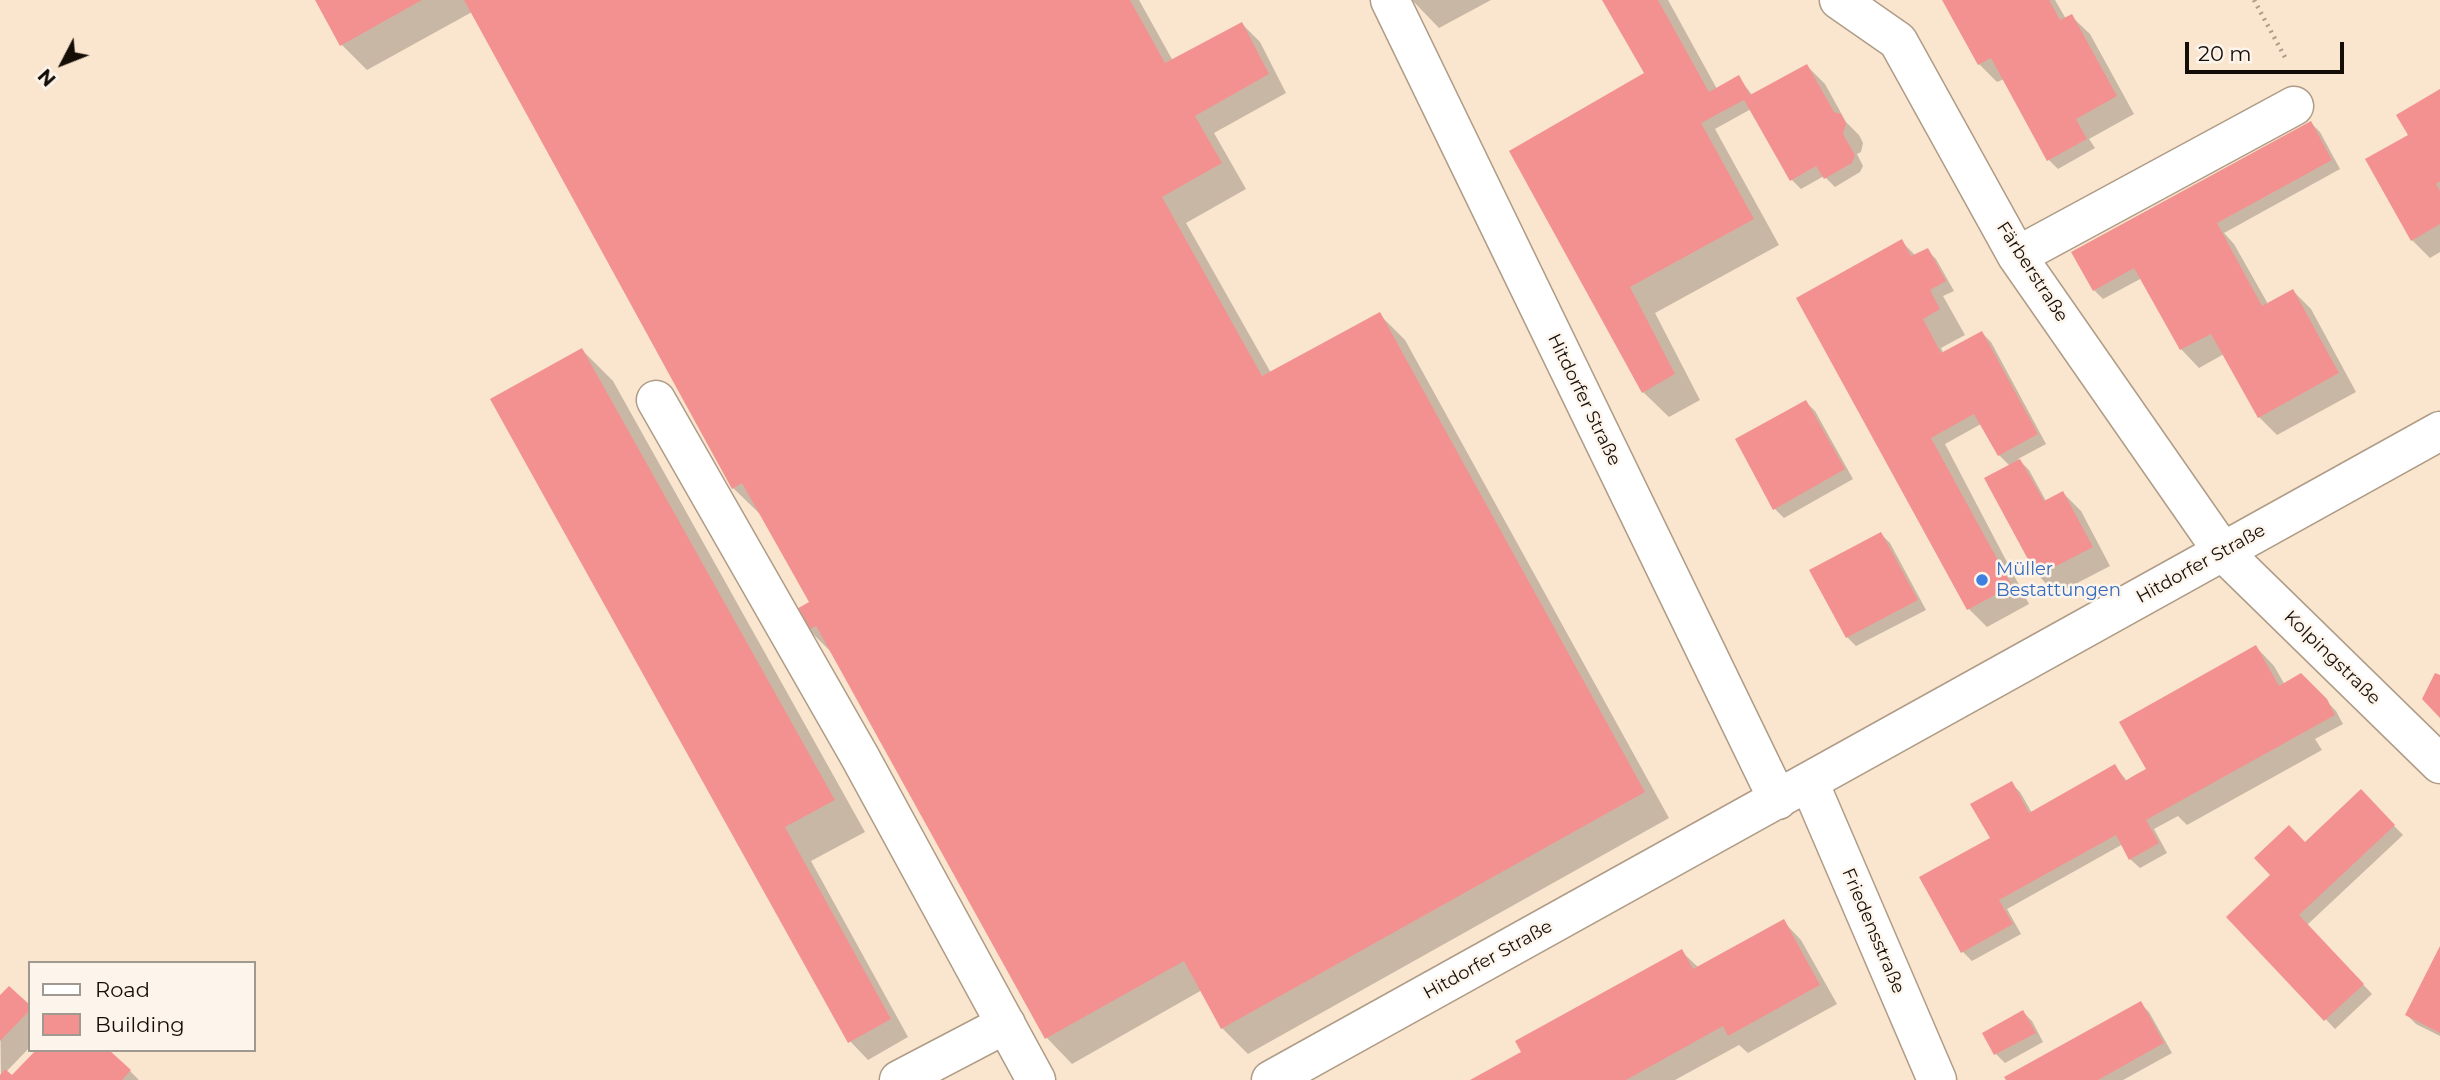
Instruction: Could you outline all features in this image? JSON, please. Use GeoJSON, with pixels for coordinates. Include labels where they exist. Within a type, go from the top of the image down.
{"type":"FeatureCollection","features":[{"type":"Feature","properties":{"kind":"street","name":"Hitdorfer Straße"},"geometry":{"type":"LineString","coordinates":[[1390,0],[1794,791]]}},
{"type":"Feature","properties":{"kind":"street","name":"Färberstraße"},"geometry":{"type":"LineString","coordinates":[[1839,0],[1899,41],[2017,256],[2223,552]]}},
{"type":"Feature","properties":{"kind":"street"},"geometry":{"type":"LineString","coordinates":[[2017,256],[2294,106]]}},
{"type":"Feature","properties":{"kind":"street"},"geometry":{"type":"LineString","coordinates":[[656,400],[860,757],[1036,1080]]}},
{"type":"Feature","properties":{"kind":"street","name":"Hitdorfer Straße"},"geometry":{"type":"LineString","coordinates":[[1271,1080],[2440,431]]}},
{"type":"Feature","properties":{"kind":"street","name":"Kolpingstraße"},"geometry":{"type":"LineString","coordinates":[[2223,552],[2440,764]]}},
{"type":"Feature","properties":{"kind":"street","name":"Friedensstraße"},"geometry":{"type":"LineString","coordinates":[[1794,791],[1937,1080]]}},
{"type":"Feature","properties":{"kind":"street"},"geometry":{"type":"LineString","coordinates":[[899,1080],[1006,1024]]}},
{"type":"Feature","properties":{"kind":"path"},"geometry":{"type":"LineString","coordinates":[[2254,0],[2308,99],[2294,106]]}},
{"type":"Feature","properties":{"kind":"building"},"geometry":{"type":"Polygon","coordinates":[[[315,0],[422,0],[340,46],[315,0]]]}},
{"type":"Feature","properties":{"kind":"building"},"geometry":{"type":"Polygon","coordinates":[[[464,0],[1130,0],[1165,63],[1242,22],[1269,74],[1195,116],[1222,163],[1162,197],[1262,376],[1380,312],[1645,792],[1221,1029],[1184,961],[1045,1039],[816,626],[807,631],[795,610],[809,602],[742,483],[732,489],[464,0]]]}},
{"type":"Feature","properties":{"kind":"building"},"geometry":{"type":"Polygon","coordinates":[[[1602,0],[1658,0],[1709,92],[1739,75],[1750,95],[1807,64],[1834,112],[1841,114],[1846,124],[1843,134],[1855,155],[1852,163],[1824,179],[1816,166],[1790,181],[1744,100],[1701,123],[1754,219],[1630,287],[1675,374],[1642,393],[1509,151],[1644,73],[1602,0]]]}},
{"type":"Feature","properties":{"kind":"building"},"geometry":{"type":"Polygon","coordinates":[[[1942,0],[2049,0],[2060,20],[2072,14],[2117,96],[2076,119],[2087,139],[2047,161],[1991,58],[1978,65],[1942,0]]]}},
{"type":"Feature","properties":{"kind":"building"},"geometry":{"type":"Polygon","coordinates":[[[2440,89],[2440,181],[2436,184],[2440,191],[2440,224],[2411,241],[2365,159],[2408,135],[2396,115],[2440,89]]]}},
{"type":"Feature","properties":{"kind":"building"},"geometry":{"type":"Polygon","coordinates":[[[2311,121],[2332,160],[2217,223],[2262,306],[2293,289],[2339,373],[2258,418],[2211,334],[2180,350],[2134,268],[2093,291],[2071,252],[2311,121]]]}},
{"type":"Feature","properties":{"kind":"building"},"geometry":{"type":"Polygon","coordinates":[[[1902,239],[1911,256],[1928,248],[1946,281],[1930,290],[1940,309],[1923,319],[1941,353],[1982,331],[2038,434],[1998,456],[1974,414],[1931,438],[2012,586],[1967,610],[1796,298],[1902,239]]]}},
{"type":"Feature","properties":{"kind":"building"},"geometry":{"type":"Polygon","coordinates":[[[582,348],[835,800],[785,827],[891,1019],[848,1043],[490,399],[582,348]]]}},
{"type":"Feature","properties":{"kind":"building"},"geometry":{"type":"Polygon","coordinates":[[[1806,400],[1845,469],[1773,510],[1735,439],[1806,400]]]}},
{"type":"Feature","properties":{"kind":"building"},"geometry":{"type":"Polygon","coordinates":[[[2020,459],[2044,501],[2063,491],[2093,547],[2037,576],[1984,478],[2020,459]]]}},
{"type":"Feature","properties":{"kind":"building"},"geometry":{"type":"Polygon","coordinates":[[[1881,532],[1918,600],[1846,638],[1809,570],[1881,532]]]}},
{"type":"Feature","properties":{"kind":"building"},"geometry":{"type":"Polygon","coordinates":[[[2256,645],[2279,686],[2301,673],[2327,699],[2335,715],[2146,820],[2159,843],[2129,860],[2116,835],[1999,900],[2013,924],[1961,953],[1919,877],[1990,838],[1970,804],[2012,781],[2029,813],[2115,764],[2125,781],[2146,769],[2119,722],[2256,645]]]}},
{"type":"Feature","properties":{"kind":"building"},"geometry":{"type":"Polygon","coordinates":[[[2435,673],[2440,675],[2440,718],[2422,699],[2435,673]]]}},
{"type":"Feature","properties":{"kind":"building"},"geometry":{"type":"Polygon","coordinates":[[[2361,789],[2395,825],[2299,915],[2364,984],[2324,1021],[2226,917],[2270,875],[2254,858],[2289,825],[2305,842],[2361,789]]]}},
{"type":"Feature","properties":{"kind":"building"},"geometry":{"type":"Polygon","coordinates":[[[1784,919],[1820,985],[1728,1036],[1723,1026],[1626,1080],[1470,1080],[1521,1052],[1515,1041],[1682,949],[1693,969],[1784,919]]]}},
{"type":"Feature","properties":{"kind":"building"},"geometry":{"type":"Polygon","coordinates":[[[2440,946],[2440,1033],[2405,1015],[2440,946]]]}},
{"type":"Feature","properties":{"kind":"building"},"geometry":{"type":"Polygon","coordinates":[[[9,986],[28,1003],[28,1012],[0,1041],[0,995],[9,986]]]}},
{"type":"Feature","properties":{"kind":"building"},"geometry":{"type":"Polygon","coordinates":[[[2141,1001],[2164,1043],[2098,1080],[2006,1080],[2004,1077],[2141,1001]]]}},
{"type":"Feature","properties":{"kind":"building"},"geometry":{"type":"Polygon","coordinates":[[[2023,1010],[2036,1033],[1994,1055],[1982,1033],[2023,1010]]]}},
{"type":"Feature","properties":{"kind":"building"},"geometry":{"type":"Polygon","coordinates":[[[34,1052],[111,1052],[131,1070],[122,1080],[0,1080],[5,1069],[12,1075],[34,1052]]]}},
{"type":"Feature","properties":{"kind":"place","name":"Müller Bestattungen"},"geometry":{"type":"Point","coordinates":[1982,580]}}]}
